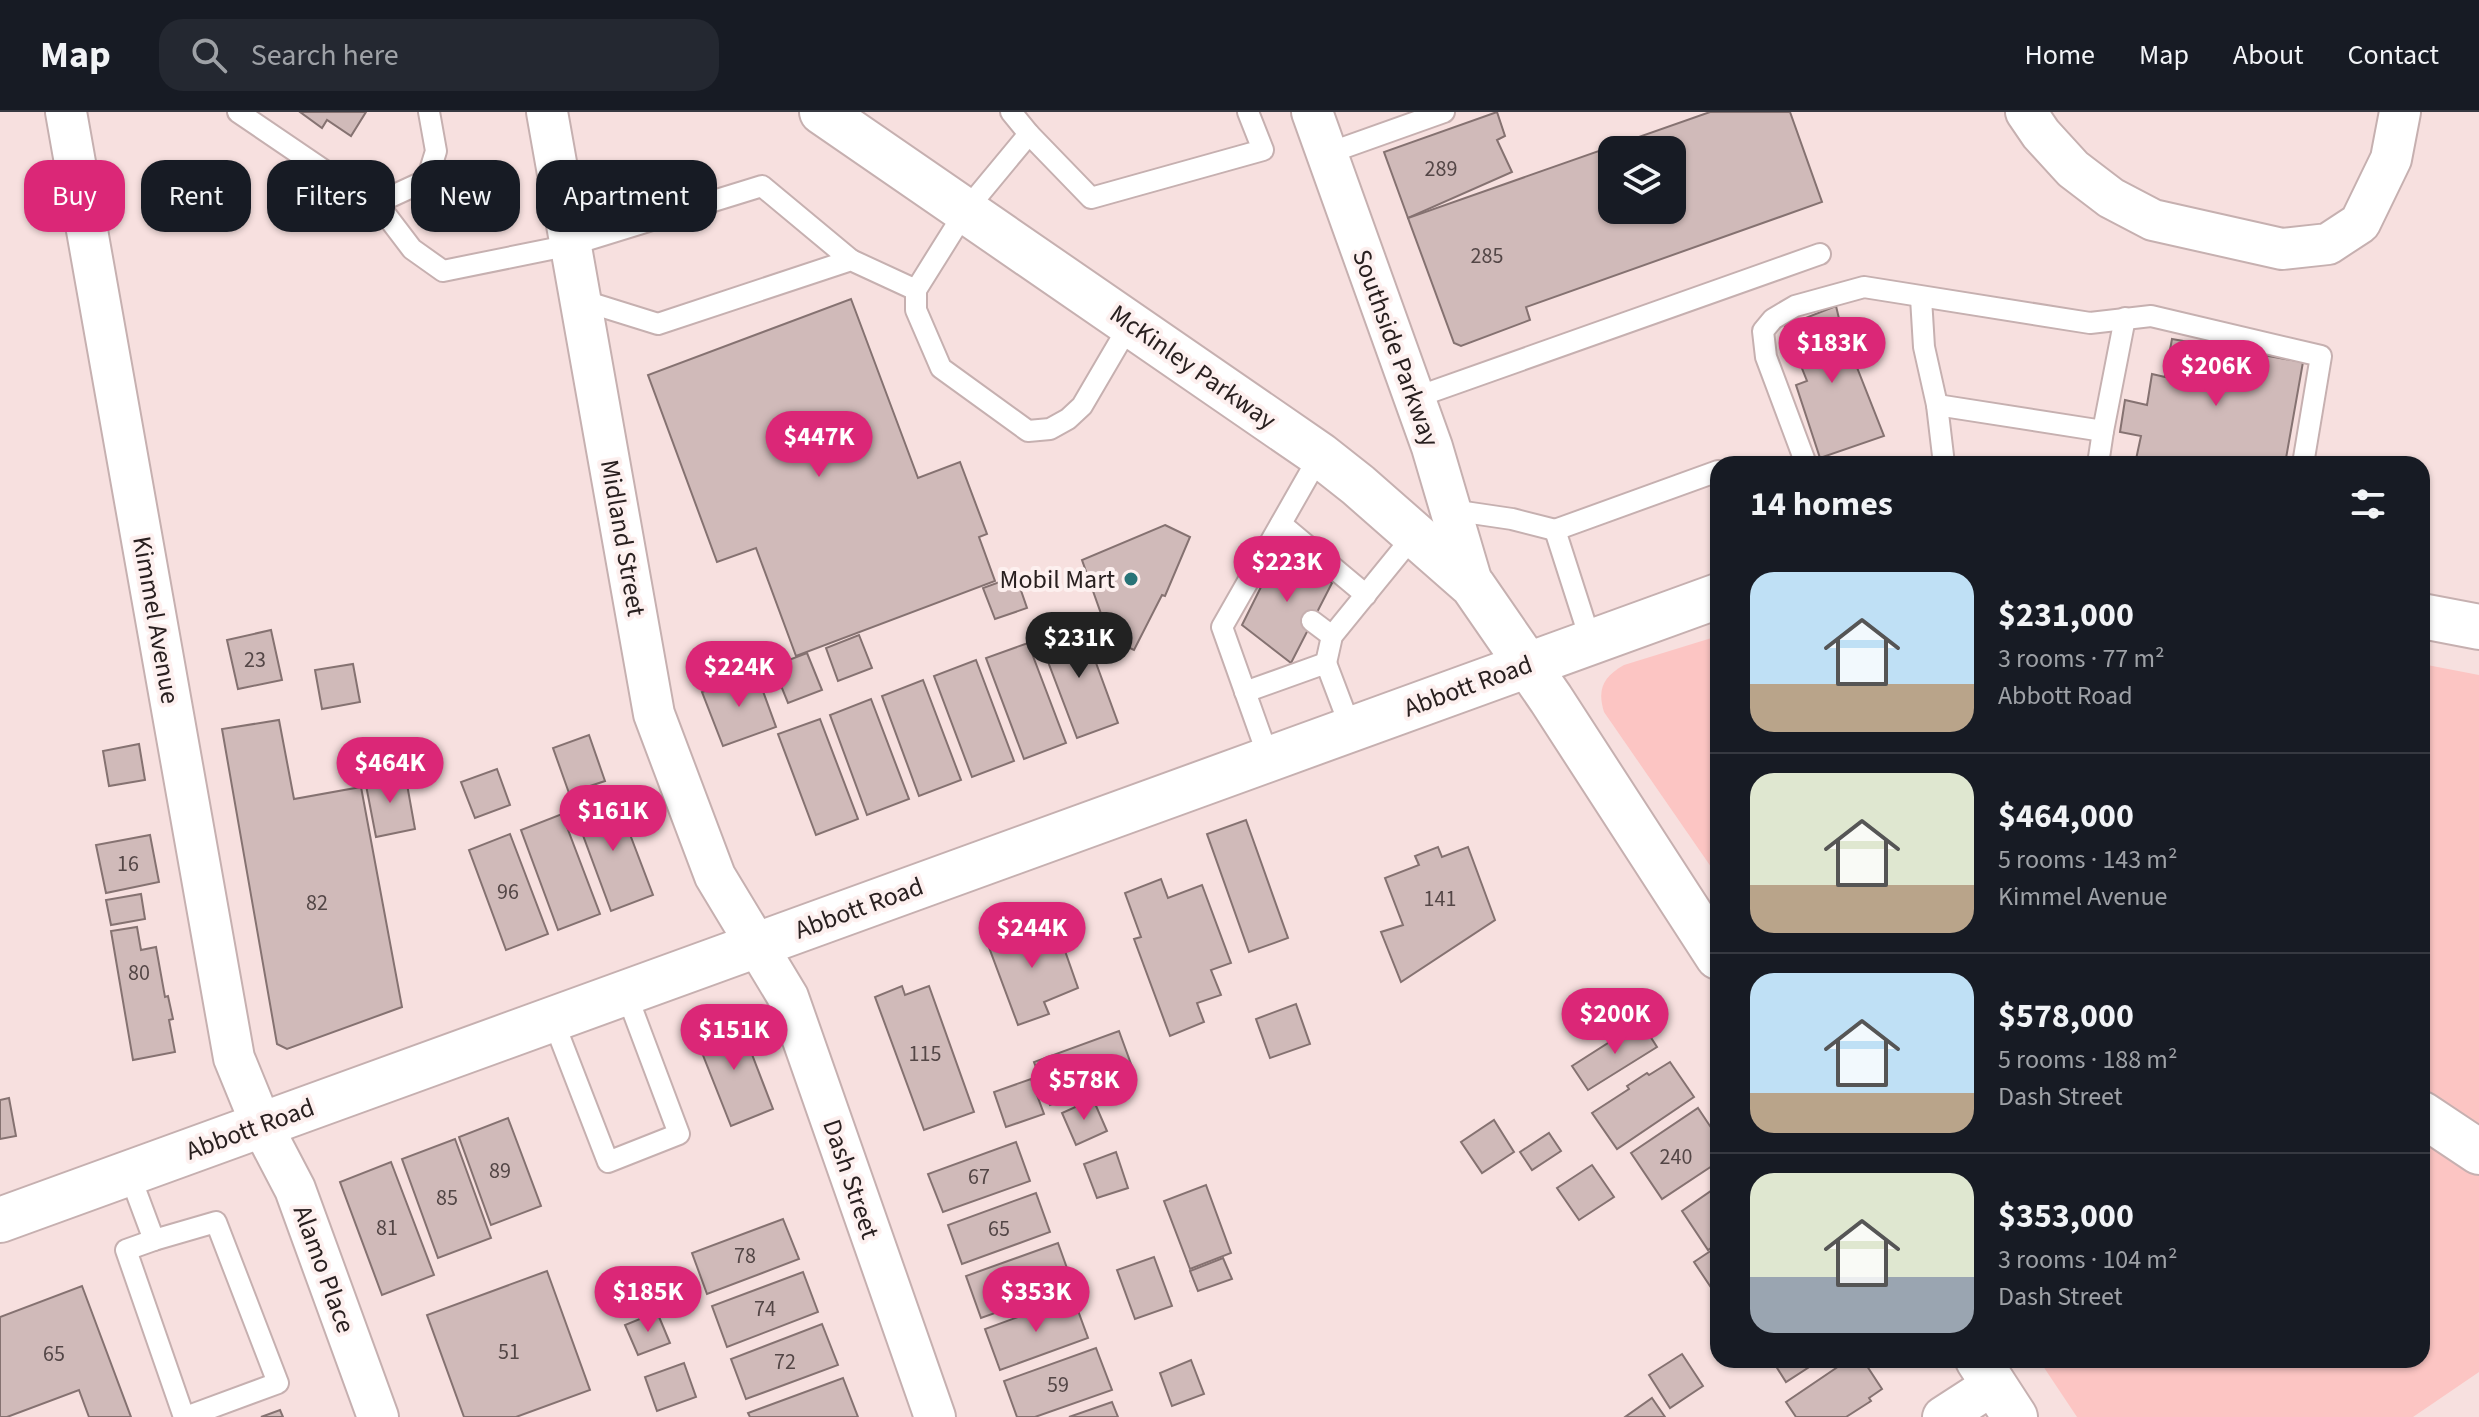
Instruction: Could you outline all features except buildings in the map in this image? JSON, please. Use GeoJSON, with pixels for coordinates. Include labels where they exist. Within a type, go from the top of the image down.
{"type":"FeatureCollection","features":[{"type":"Feature","properties":{"kind":"street","name":"Kimmel Avenue"},"geometry":{"type":"LineString","coordinates":[[66,112],[234,1058],[261,1124]]}},
{"type":"Feature","properties":{"kind":"street","name":"Midland Street"},"geometry":{"type":"LineString","coordinates":[[547,112],[654,714],[715,876],[757,946]]}},
{"type":"Feature","properties":{"kind":"street","name":"McKinley Parkway"},"geometry":{"type":"LineString","coordinates":[[822,112],[1320,455],[1433,522],[1527,664]]}},
{"type":"Feature","properties":{"kind":"street","name":"Southside Parkway"},"geometry":{"type":"LineString","coordinates":[[1312,112],[1414,398],[1433,522]]}},
{"type":"Feature","properties":{"kind":"street"},"geometry":{"type":"LineString","coordinates":[[2026,112],[2041,134],[2073,169],[2111,198],[2153,220],[2282,249],[2328,244],[2360,223],[2391,159],[2400,112]]}},
{"type":"Feature","properties":{"kind":"street","name":"Abbott Road"},"geometry":{"type":"LineString","coordinates":[[0,1220],[1710,599]]}},
{"type":"Feature","properties":{"kind":"street"},"geometry":{"type":"LineString","coordinates":[[2430,618],[2479,627]]}},
{"type":"Feature","properties":{"kind":"street"},"geometry":{"type":"LineString","coordinates":[[1527,664],[1710,945]]}},
{"type":"Feature","properties":{"kind":"street","name":"Dash Street"},"geometry":{"type":"LineString","coordinates":[[757,946],[788,997],[935,1417]]}},
{"type":"Feature","properties":{"kind":"street"},"geometry":{"type":"LineString","coordinates":[[2430,1119],[2479,1152]]}},
{"type":"Feature","properties":{"kind":"street","name":"Alamo Place"},"geometry":{"type":"LineString","coordinates":[[261,1124],[295,1189],[378,1417]]}},
{"type":"Feature","properties":{"kind":"street"},"geometry":{"type":"LineString","coordinates":[[1943,1417],[1996,1387]]}},
{"type":"Feature","properties":{"kind":"lane"},"geometry":{"type":"LineString","coordinates":[[238,112],[309,160]]}},
{"type":"Feature","properties":{"kind":"lane"},"geometry":{"type":"LineString","coordinates":[[395,195],[427,180],[436,151],[429,112]]}},
{"type":"Feature","properties":{"kind":"lane"},"geometry":{"type":"LineString","coordinates":[[1011,112],[1091,198],[1263,150],[1248,112]]}},
{"type":"Feature","properties":{"kind":"lane"},"geometry":{"type":"LineString","coordinates":[[1326,154],[1444,112]]}},
{"type":"Feature","properties":{"kind":"lane"},"geometry":{"type":"LineString","coordinates":[[1029,134],[966,210],[916,290],[916,310],[941,368],[1028,431],[1050,429],[1082,406],[1130,324]]}},
{"type":"Feature","properties":{"kind":"lane"},"geometry":{"type":"LineString","coordinates":[[395,227],[412,249],[443,271],[571,245],[762,186],[851,260],[916,290]]}},
{"type":"Feature","properties":{"kind":"lane"},"geometry":{"type":"LineString","coordinates":[[1414,398],[1820,254]]}},
{"type":"Feature","properties":{"kind":"lane"},"geometry":{"type":"LineString","coordinates":[[581,300],[658,324],[851,260]]}},
{"type":"Feature","properties":{"kind":"lane"},"geometry":{"type":"LineString","coordinates":[[1803,456],[1766,357],[1763,331],[1773,319],[1795,306],[1864,287],[2090,323],[2151,316],[2321,356],[2304,456]]}},
{"type":"Feature","properties":{"kind":"lane"},"geometry":{"type":"LineString","coordinates":[[1921,298],[1924,347],[1937,405],[1943,456]]}},
{"type":"Feature","properties":{"kind":"lane"},"geometry":{"type":"LineString","coordinates":[[2099,456],[2125,318]]}},
{"type":"Feature","properties":{"kind":"lane"},"geometry":{"type":"LineString","coordinates":[[1937,405],[2103,431]]}},
{"type":"Feature","properties":{"kind":"lane"},"geometry":{"type":"LineString","coordinates":[[1269,759],[1222,627],[1255,583],[1281,524],[1320,455]]}},
{"type":"Feature","properties":{"kind":"lane"},"geometry":{"type":"LineString","coordinates":[[1351,729],[1326,663],[1332,636],[1433,522],[1512,519],[1555,530],[1710,474]]}},
{"type":"Feature","properties":{"kind":"lane"},"geometry":{"type":"LineString","coordinates":[[1281,524],[1366,595]]}},
{"type":"Feature","properties":{"kind":"lane"},"geometry":{"type":"LineString","coordinates":[[1555,530],[1591,642]]}},
{"type":"Feature","properties":{"kind":"lane"},"geometry":{"type":"LineString","coordinates":[[1312,621],[1332,636]]}},
{"type":"Feature","properties":{"kind":"lane"},"geometry":{"type":"LineString","coordinates":[[1245,692],[1326,663]]}},
{"type":"Feature","properties":{"kind":"lane"},"geometry":{"type":"LineString","coordinates":[[553,1020],[608,1162],[679,1134],[626,993]]}},
{"type":"Feature","properties":{"kind":"lane"},"geometry":{"type":"LineString","coordinates":[[129,1173],[154,1240]]}},
{"type":"Feature","properties":{"kind":"lane"},"geometry":{"type":"LineString","coordinates":[[216,1222],[278,1383],[185,1417],[126,1250],[216,1222]]}},
{"type":"Feature","properties":{"kind":"shaded area"},"geometry":{"type":"Polygon","coordinates":[[[1710,638],[1710,865],[1604,712],[1601,697],[1604,684],[1611,674],[1624,665],[1710,638]]]}},
{"type":"Feature","properties":{"kind":"shaded area"},"geometry":{"type":"Polygon","coordinates":[[[2430,666],[2479,675],[2479,1372],[2413,1417],[2077,1417],[2044,1368],[2430,1368],[2430,666]]]}},
{"type":"Feature","properties":{"kind":"place","name":"Mobil Mart"},"geometry":{"type":"Point","coordinates":[1131,579]}}]}
